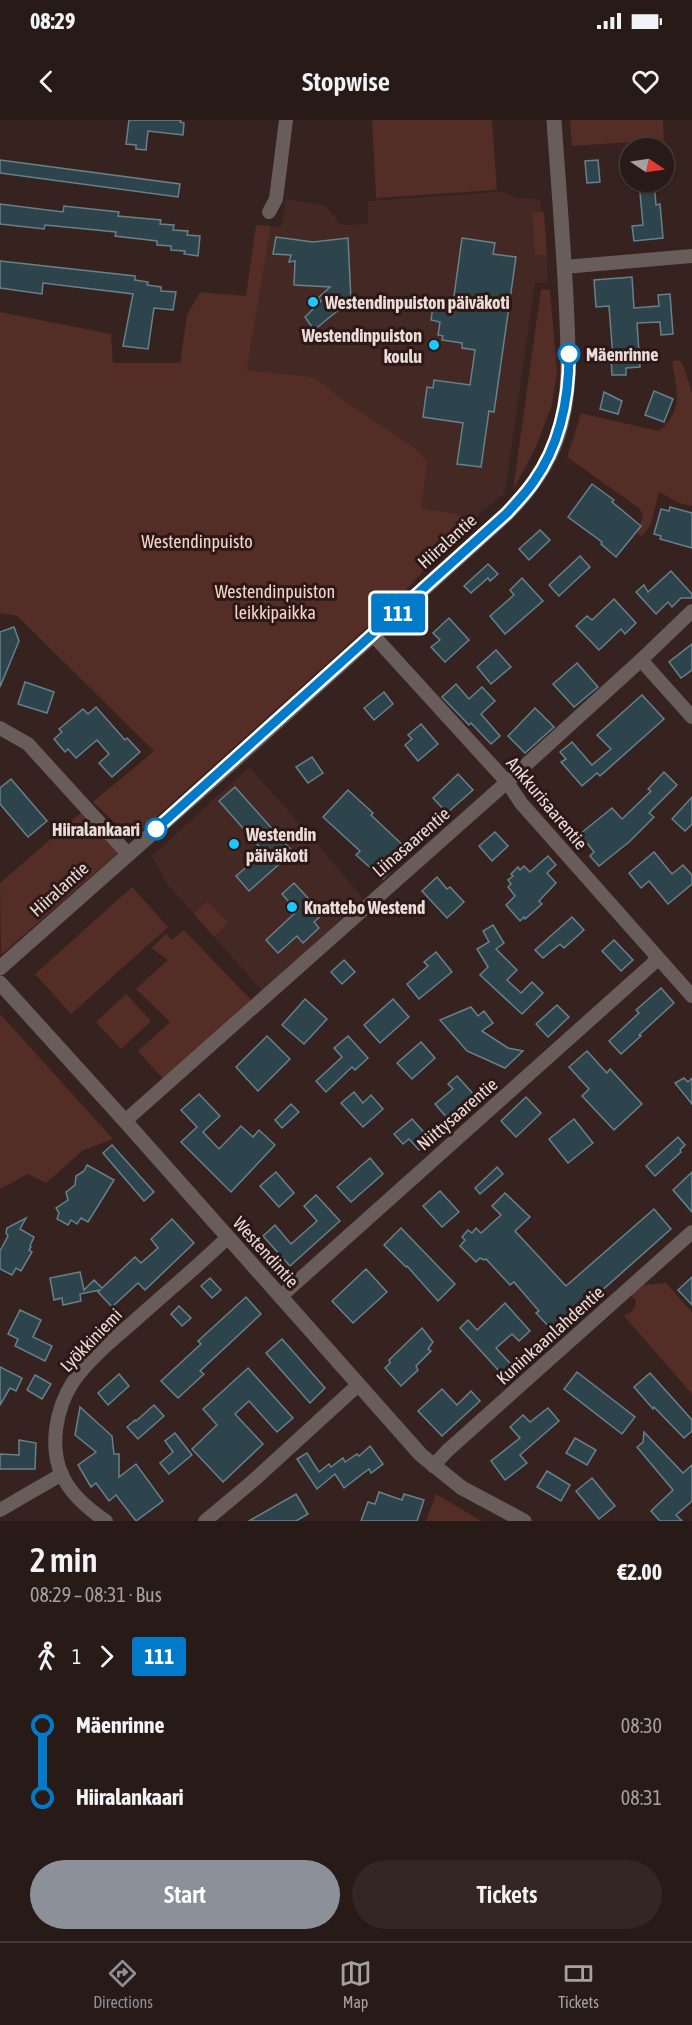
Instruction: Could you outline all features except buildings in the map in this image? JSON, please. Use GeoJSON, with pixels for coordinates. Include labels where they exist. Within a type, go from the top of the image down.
{"type":"FeatureCollection","features":[{"type":"Feature","properties":{"kind":"street"},"geometry":{"type":"LineString","coordinates":[[269,212],[276,199],[286,120]]}},
{"type":"Feature","properties":{"kind":"street","name":"Hiiralantie"},"geometry":{"type":"LineString","coordinates":[[0,968],[373,635],[507,513],[534,482],[550,454],[566,403],[569,381],[554,120]]}},
{"type":"Feature","properties":{"kind":"street"},"geometry":{"type":"LineString","coordinates":[[564,267],[692,256]]}},
{"type":"Feature","properties":{"kind":"street","name":"Liinasaarentie"},"geometry":{"type":"LineString","coordinates":[[125,1121],[507,782],[692,611]]}},
{"type":"Feature","properties":{"kind":"street","name":"Ankkurisaarentie"},"geometry":{"type":"LineString","coordinates":[[373,635],[507,782],[521,803],[692,996]]}},
{"type":"Feature","properties":{"kind":"street"},"geometry":{"type":"LineString","coordinates":[[641,660],[692,717]]}},
{"type":"Feature","properties":{"kind":"street"},"geometry":{"type":"LineString","coordinates":[[0,728],[28,744],[128,854]]}},
{"type":"Feature","properties":{"kind":"street","name":"Niittysaarentie"},"geometry":{"type":"LineString","coordinates":[[280,1297],[658,959]]}},
{"type":"Feature","properties":{"kind":"street","name":"Westendintie"},"geometry":{"type":"LineString","coordinates":[[0,983],[420,1455],[462,1488],[524,1521]]}},
{"type":"Feature","properties":{"kind":"street","name":"Kuninkaanlahdentie"},"geometry":{"type":"LineString","coordinates":[[433,1466],[692,1232]]}},
{"type":"Feature","properties":{"kind":"street","name":"Lyökkiniemi"},"geometry":{"type":"LineString","coordinates":[[105,1521],[89,1510],[74,1494],[62,1474],[56,1440],[57,1420],[63,1401],[74,1381],[115,1338],[227,1238]]}},
{"type":"Feature","properties":{"kind":"street"},"geometry":{"type":"LineString","coordinates":[[204,1521],[247,1486],[358,1385]]}},
{"type":"Feature","properties":{"kind":"street"},"geometry":{"type":"LineString","coordinates":[[0,1510],[62,1474]]}},
{"type":"Feature","properties":{"kind":"shaded area","name":"Westendinpuiston koulu"},"geometry":{"type":"Polygon","coordinates":[[[503,192],[518,198],[540,199],[541,211],[533,212],[535,256],[547,255],[548,282],[535,283],[505,493],[467,524],[462,515],[420,508],[427,463],[419,451],[314,377],[247,370],[271,226],[281,227],[286,199],[326,206],[341,225],[368,224],[368,201],[503,192]]]}},
{"type":"Feature","properties":{"kind":"shaded area"},"geometry":{"type":"Polygon","coordinates":[[[249,767],[318,844],[363,899],[262,991],[214,937],[228,923],[208,902],[194,914],[167,884],[152,856],[249,767]]]}},
{"type":"Feature","properties":{"kind":"green space"},"geometry":{"type":"Polygon","coordinates":[[[372,120],[492,120],[497,190],[376,198],[372,120]]]}},
{"type":"Feature","properties":{"kind":"green space"},"geometry":{"type":"Polygon","coordinates":[[[570,120],[663,120],[664,138],[620,138],[620,143],[572,146],[570,120]]]}},
{"type":"Feature","properties":{"kind":"green space"},"geometry":{"type":"Polygon","coordinates":[[[544,211],[547,255],[535,256],[532,212],[544,211]]]}},
{"type":"Feature","properties":{"kind":"green space","name":"Westendinpuisto"},"geometry":{"type":"Polygon","coordinates":[[[256,225],[271,226],[247,370],[314,377],[419,451],[427,463],[421,508],[462,515],[467,524],[392,605],[132,839],[93,802],[154,751],[17,616],[0,613],[0,312],[111,334],[113,363],[180,363],[187,315],[200,292],[246,296],[256,225]]]}},
{"type":"Feature","properties":{"kind":"green space"},"geometry":{"type":"Polygon","coordinates":[[[541,289],[550,290],[557,372],[552,405],[535,449],[513,490],[541,289]]]}},
{"type":"Feature","properties":{"kind":"green space"},"geometry":{"type":"Polygon","coordinates":[[[679,360],[684,367],[692,393],[692,506],[679,503],[659,492],[651,524],[642,536],[637,534],[643,517],[640,509],[567,457],[580,413],[659,431],[667,423],[675,407],[677,390],[672,361],[679,360]]]}},
{"type":"Feature","properties":{"kind":"green space"},"geometry":{"type":"Polygon","coordinates":[[[82,812],[118,853],[1,955],[0,883],[82,812]]]}},
{"type":"Feature","properties":{"kind":"green space"},"geometry":{"type":"Polygon","coordinates":[[[132,887],[168,927],[71,1014],[35,974],[132,887]]]}},
{"type":"Feature","properties":{"kind":"green space"},"geometry":{"type":"Polygon","coordinates":[[[208,901],[228,923],[214,937],[194,914],[208,901]]]}},
{"type":"Feature","properties":{"kind":"green space"},"geometry":{"type":"Polygon","coordinates":[[[184,930],[251,1000],[164,1080],[138,1051],[170,1022],[136,989],[168,960],[151,948],[166,934],[172,940],[184,930]]]}},
{"type":"Feature","properties":{"kind":"green space"},"geometry":{"type":"Polygon","coordinates":[[[126,994],[151,1021],[121,1049],[96,1022],[126,994]]]}},
{"type":"Feature","properties":{"kind":"green space"},"geometry":{"type":"Polygon","coordinates":[[[0,1014],[113,1139],[82,1151],[46,1183],[28,1174],[0,1189],[0,1014]]]}},
{"type":"Feature","properties":{"kind":"green space"},"geometry":{"type":"Polygon","coordinates":[[[666,1283],[692,1312],[692,1394],[624,1316],[634,1309],[636,1301],[631,1295],[642,1285],[666,1283]]]}},
{"type":"Feature","properties":{"kind":"green space"},"geometry":{"type":"Polygon","coordinates":[[[436,1494],[481,1521],[426,1521],[436,1494]]]}},
{"type":"Feature","properties":{"kind":"bus line","name":"111"},"geometry":{"type":"LineString","coordinates":[[156,829],[507,513],[534,482],[550,454],[559,429],[569,381],[569,354]]}},
{"type":"Feature","properties":{"kind":"place","name":"Westendinpuiston päiväkoti"},"geometry":{"type":"Point","coordinates":[313,302]}},
{"type":"Feature","properties":{"kind":"place","name":"Westendinpuiston koulu"},"geometry":{"type":"Point","coordinates":[434,345]}},
{"type":"Feature","properties":{"kind":"place","name":"Mäenrinne"},"geometry":{"type":"Point","coordinates":[569,354]}},
{"type":"Feature","properties":{"kind":"place","name":"Hiiralankaari"},"geometry":{"type":"Point","coordinates":[156,829]}},
{"type":"Feature","properties":{"kind":"place","name":"Westendin päiväkoti"},"geometry":{"type":"Point","coordinates":[234,844]}},
{"type":"Feature","properties":{"kind":"place","name":"Knattebo Westend"},"geometry":{"type":"Point","coordinates":[292,907]}},
{"type":"Feature","properties":{"kind":"park label","name":"Westendinpuiston leikkipaikka"},"geometry":{"type":"Point","coordinates":[275,601]}}]}
